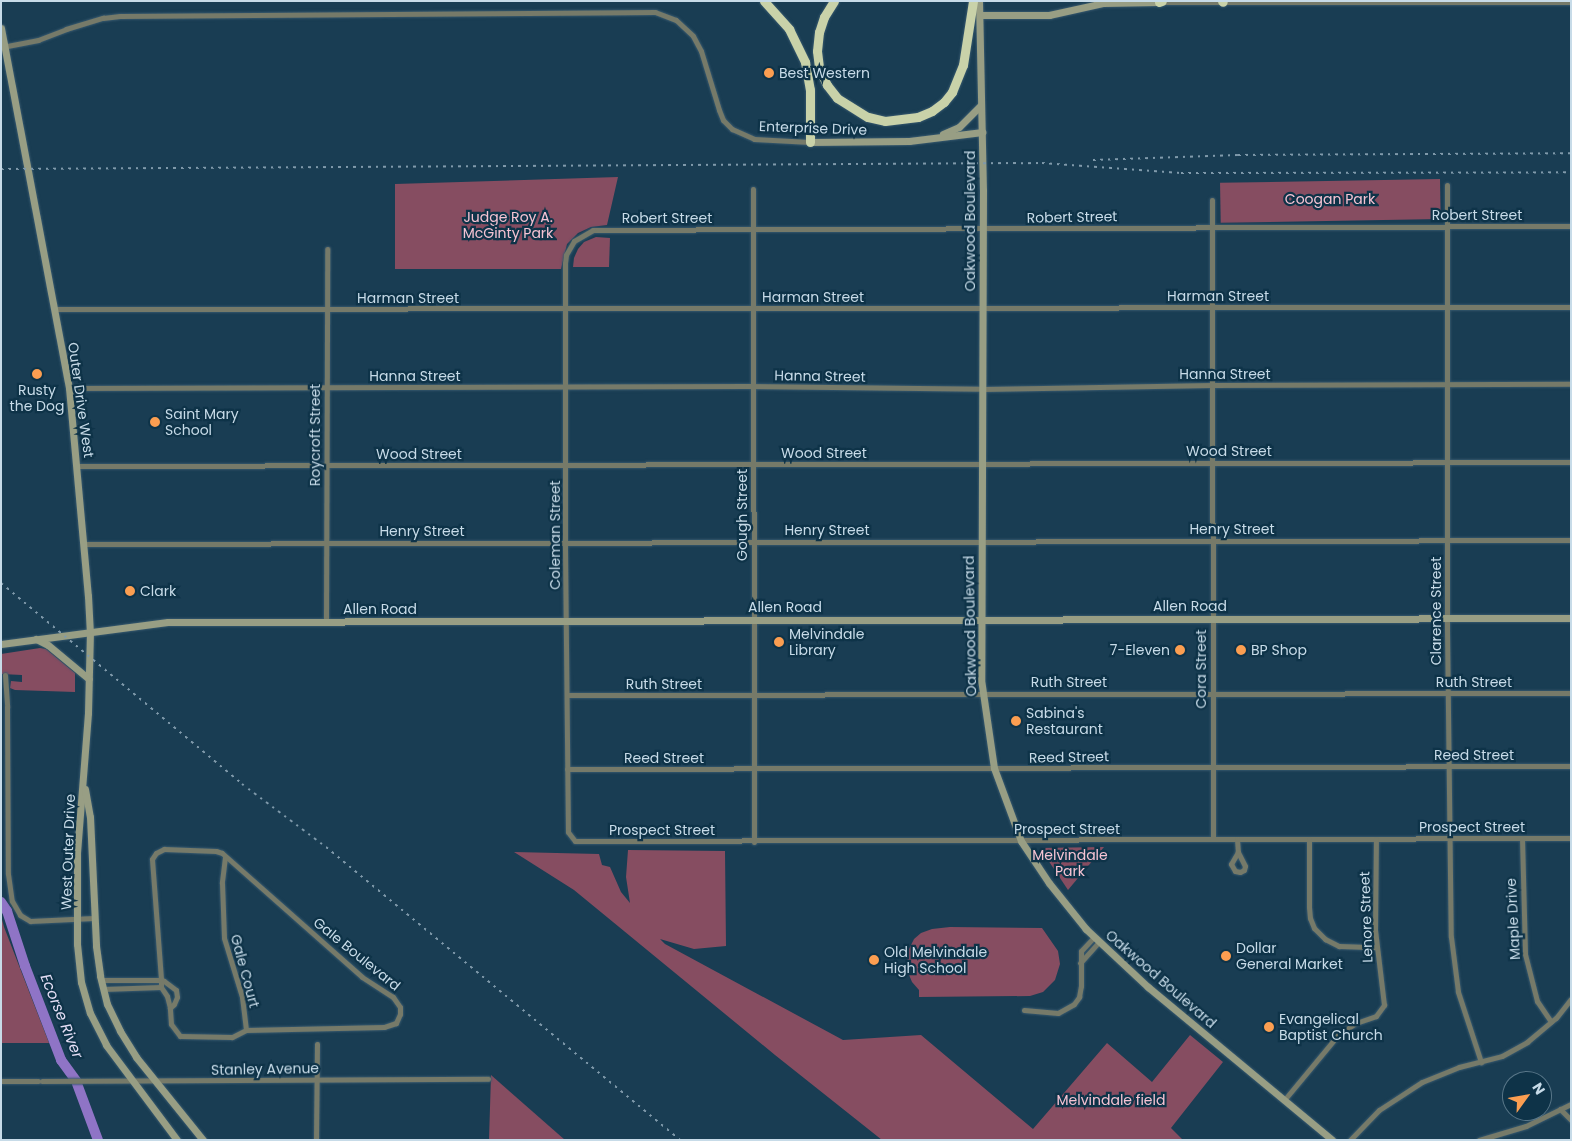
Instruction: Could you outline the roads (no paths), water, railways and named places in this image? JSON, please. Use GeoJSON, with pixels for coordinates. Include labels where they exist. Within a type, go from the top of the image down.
{"type":"FeatureCollection","features":[{"type":"Feature","properties":{"kind":"highway"},"geometry":{"type":"LineString","coordinates":[[764,1],[790,29],[805,62],[810,90],[810,142]]}},
{"type":"Feature","properties":{"kind":"highway"},"geometry":{"type":"LineString","coordinates":[[834,1],[824,17],[819,32],[817,51],[819,68],[827,85],[837,98],[868,117],[885,121],[918,117],[932,111],[944,102],[952,92],[963,65],[973,1]]}},
{"type":"Feature","properties":{"kind":"main road","name":"Oakwood Boulevard"},"geometry":{"type":"LineString","coordinates":[[979,1],[983,308],[980,464],[982,694],[994,768],[1021,841],[1049,883],[1096,940],[1148,987],[1332,1140]]}},
{"type":"Feature","properties":{"kind":"main road"},"geometry":{"type":"LineString","coordinates":[[980,15],[1049,15],[1103,3],[1161,2]]}},
{"type":"Feature","properties":{"kind":"main road","name":"Outer Drive West"},"geometry":{"type":"LineString","coordinates":[[1,28],[3,47],[69,388],[90,631],[84,779]]}},
{"type":"Feature","properties":{"kind":"main road"},"geometry":{"type":"LineString","coordinates":[[925,139],[959,127],[980,106]]}},
{"type":"Feature","properties":{"kind":"main road","name":"Enterprise Drive"},"geometry":{"type":"LineString","coordinates":[[810,142],[884,142],[982,132]]}},
{"type":"Feature","properties":{"kind":"main road","name":"Allen Road"},"geometry":{"type":"LineString","coordinates":[[1,644],[168,622],[1571,618]]}},
{"type":"Feature","properties":{"kind":"main road"},"geometry":{"type":"LineString","coordinates":[[35,639],[48,645],[89,679]]}},
{"type":"Feature","properties":{"kind":"main road","name":"West Outer Drive"},"geometry":{"type":"LineString","coordinates":[[84,779],[90,816],[94,918],[100,980],[120,1031],[156,1082],[203,1140]]}},
{"type":"Feature","properties":{"kind":"main road","name":"West Outer Drive"},"geometry":{"type":"LineString","coordinates":[[84,779],[77,854],[78,963],[86,1002],[106,1045],[131,1082],[177,1140]]}},
{"type":"Feature","properties":{"kind":"street"},"geometry":{"type":"LineString","coordinates":[[1161,2],[1571,2]]}},
{"type":"Feature","properties":{"kind":"street","name":"Enterprise Drive"},"geometry":{"type":"LineString","coordinates":[[3,47],[38,40],[103,18],[120,16],[655,12],[676,20],[693,36],[701,51],[718,110],[732,129],[754,139],[810,142]]}},
{"type":"Feature","properties":{"kind":"street","name":"Clarence Street"},"geometry":{"type":"LineString","coordinates":[[1447,185],[1447,694],[1450,936],[1454,968],[1464,1015],[1481,1062]]}},
{"type":"Feature","properties":{"kind":"street","name":"Gough Street"},"geometry":{"type":"LineString","coordinates":[[753,189],[754,842]]}},
{"type":"Feature","properties":{"kind":"street","name":"Cora Street"},"geometry":{"type":"LineString","coordinates":[[1212,200],[1213,839]]}},
{"type":"Feature","properties":{"kind":"street","name":"Robert Street"},"geometry":{"type":"LineString","coordinates":[[576,240],[586,233],[602,229],[1571,226]]}},
{"type":"Feature","properties":{"kind":"street","name":"Coleman Street"},"geometry":{"type":"LineString","coordinates":[[568,832],[565,309],[566,255],[576,240]]}},
{"type":"Feature","properties":{"kind":"street","name":"Roycroft Street"},"geometry":{"type":"LineString","coordinates":[[326,621],[327,249]]}},
{"type":"Feature","properties":{"kind":"street","name":"Harman Street"},"geometry":{"type":"LineString","coordinates":[[55,309],[1571,306]]}},
{"type":"Feature","properties":{"kind":"street","name":"Hanna Street"},"geometry":{"type":"LineString","coordinates":[[69,388],[754,386],[982,389],[1212,385],[1571,384]]}},
{"type":"Feature","properties":{"kind":"street","name":"Wood Street"},"geometry":{"type":"LineString","coordinates":[[77,466],[1571,462]]}},
{"type":"Feature","properties":{"kind":"street","name":"Henry Street"},"geometry":{"type":"LineString","coordinates":[[83,544],[1571,540]]}},
{"type":"Feature","properties":{"kind":"street"},"geometry":{"type":"LineString","coordinates":[[5,675],[8,707],[8,874],[12,901],[20,915],[32,921],[94,918]]}},
{"type":"Feature","properties":{"kind":"street","name":"Ruth Street"},"geometry":{"type":"LineString","coordinates":[[567,695],[1571,693]]}},
{"type":"Feature","properties":{"kind":"street"},"geometry":{"type":"LineString","coordinates":[[1,699],[8,707]]}},
{"type":"Feature","properties":{"kind":"street","name":"Reed Street"},"geometry":{"type":"LineString","coordinates":[[567,769],[1571,766]]}},
{"type":"Feature","properties":{"kind":"street","name":"Prospect Street"},"geometry":{"type":"LineString","coordinates":[[568,832],[576,841],[754,842],[1571,838]]}},
{"type":"Feature","properties":{"kind":"street","name":"Lenore Street"},"geometry":{"type":"LineString","coordinates":[[1285,1100],[1338,1035],[1356,1023],[1376,1016],[1382,1010],[1384,1000],[1376,947],[1376,838]]}},
{"type":"Feature","properties":{"kind":"street","name":"Maple Drive"},"geometry":{"type":"LineString","coordinates":[[1522,838],[1525,954],[1537,1001],[1551,1022]]}},
{"type":"Feature","properties":{"kind":"street"},"geometry":{"type":"LineString","coordinates":[[1238,839],[1238,852]]}},
{"type":"Feature","properties":{"kind":"street"},"geometry":{"type":"LineString","coordinates":[[1309,839],[1310,918],[1314,928],[1325,939],[1338,946],[1376,947]]}},
{"type":"Feature","properties":{"kind":"street","name":"Gale Boulevard"},"geometry":{"type":"LineString","coordinates":[[164,849],[216,851],[222,853],[362,977],[393,997],[400,1007],[398,1021],[385,1027],[246,1030],[232,1037],[180,1036],[175,1033],[171,1024],[170,1008],[167,996],[161,987],[161,980],[152,859],[156,853],[164,849]]}},
{"type":"Feature","properties":{"kind":"street","name":"Gale Court"},"geometry":{"type":"LineString","coordinates":[[225,857],[222,885],[224,938],[242,997],[246,1030]]}},
{"type":"Feature","properties":{"kind":"street"},"geometry":{"type":"LineString","coordinates":[[1024,1010],[1058,1013],[1068,1009],[1079,996],[1081,986],[1080,963],[1096,940]]}},
{"type":"Feature","properties":{"kind":"street"},"geometry":{"type":"LineString","coordinates":[[100,980],[161,980]]}},
{"type":"Feature","properties":{"kind":"street","name":"Gale Boulevard"},"geometry":{"type":"LineString","coordinates":[[161,980],[173,986],[177,994],[176,1000],[170,1008]]}},
{"type":"Feature","properties":{"kind":"street"},"geometry":{"type":"LineString","coordinates":[[103,989],[161,987]]}},
{"type":"Feature","properties":{"kind":"street"},"geometry":{"type":"LineString","coordinates":[[1350,1140],[1370,1118],[1404,1092],[1440,1074],[1481,1062],[1520,1046],[1551,1022],[1571,999]]}},
{"type":"Feature","properties":{"kind":"street"},"geometry":{"type":"LineString","coordinates":[[316,1140],[317,1044]]}},
{"type":"Feature","properties":{"kind":"street","name":"Stanley Avenue"},"geometry":{"type":"LineString","coordinates":[[1,1081],[156,1082],[318,1079],[488,1079]]}},
{"type":"Feature","properties":{"kind":"street"},"geometry":{"type":"LineString","coordinates":[[1479,1140],[1526,1126],[1571,1104]]}},
{"type":"Feature","properties":{"kind":"street"},"geometry":{"type":"LineString","coordinates":[[1560,1109],[1571,1120]]}},
{"type":"Feature","properties":{"kind":"waterway","name":"Ecorse River"},"geometry":{"type":"LineString","coordinates":[[1,902],[7,911],[25,966],[61,1060],[76,1081],[98,1140]]}},
{"type":"Feature","properties":{"kind":"railway"},"geometry":{"type":"LineString","coordinates":[[1093,160],[1238,155],[1571,153]]}},
{"type":"Feature","properties":{"kind":"railway"},"geometry":{"type":"LineString","coordinates":[[1,169],[1042,163],[1181,173],[1571,172]]}},
{"type":"Feature","properties":{"kind":"railway"},"geometry":{"type":"LineString","coordinates":[[1,583],[242,784],[326,847],[680,1140]]}},
{"type":"Feature","properties":{"kind":"place","name":"Best Western"},"geometry":{"type":"Point","coordinates":[769,73]}},
{"type":"Feature","properties":{"kind":"place","name":"Rusty the Dog"},"geometry":{"type":"Point","coordinates":[37,374]}},
{"type":"Feature","properties":{"kind":"place","name":"Saint Mary School"},"geometry":{"type":"Point","coordinates":[155,422]}},
{"type":"Feature","properties":{"kind":"place","name":"Clark"},"geometry":{"type":"Point","coordinates":[130,591]}},
{"type":"Feature","properties":{"kind":"place","name":"Melvindale Library"},"geometry":{"type":"Point","coordinates":[779,642]}},
{"type":"Feature","properties":{"kind":"place","name":"7-Eleven"},"geometry":{"type":"Point","coordinates":[1180,650]}},
{"type":"Feature","properties":{"kind":"place","name":"BP Shop"},"geometry":{"type":"Point","coordinates":[1241,650]}},
{"type":"Feature","properties":{"kind":"place","name":"Sabina's Restaurant"},"geometry":{"type":"Point","coordinates":[1016,721]}},
{"type":"Feature","properties":{"kind":"place","name":"Dollar General Market"},"geometry":{"type":"Point","coordinates":[1226,956]}},
{"type":"Feature","properties":{"kind":"place","name":"Old Melvindale High School"},"geometry":{"type":"Point","coordinates":[874,960]}},
{"type":"Feature","properties":{"kind":"place","name":"Evangelical Baptist Church"},"geometry":{"type":"Point","coordinates":[1269,1027]}},
{"type":"Feature","properties":{"kind":"park label","name":"Coogan Park"},"geometry":{"type":"Point","coordinates":[1330,199]}},
{"type":"Feature","properties":{"kind":"park label","name":"Judge Roy A. McGinty Park"},"geometry":{"type":"Point","coordinates":[508,226]}},
{"type":"Feature","properties":{"kind":"park label","name":"Melvindale Park"},"geometry":{"type":"Point","coordinates":[1070,864]}},
{"type":"Feature","properties":{"kind":"park label","name":"Melvindale field"},"geometry":{"type":"Point","coordinates":[1111,1100]}}]}
